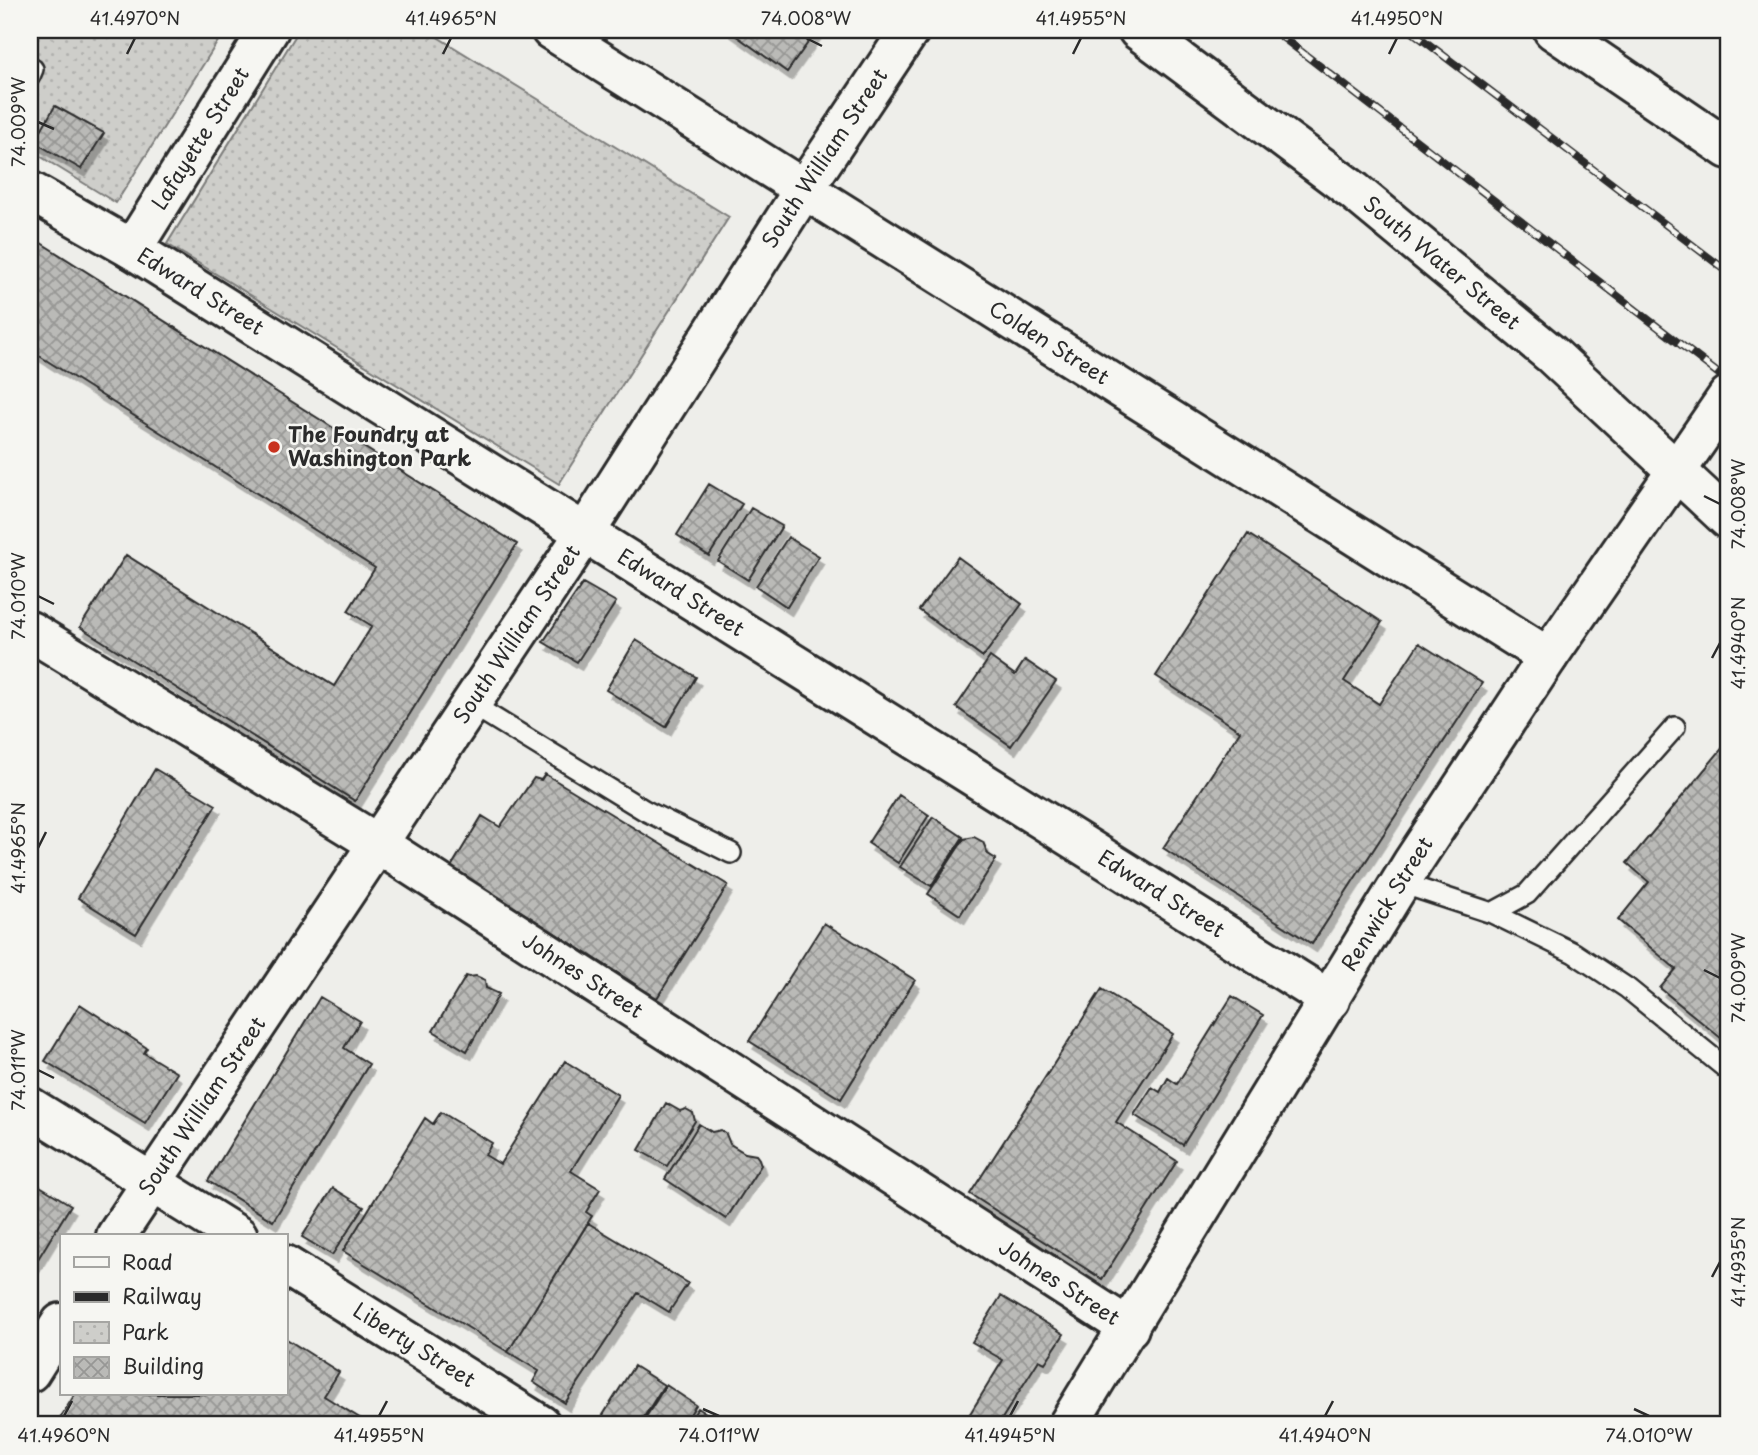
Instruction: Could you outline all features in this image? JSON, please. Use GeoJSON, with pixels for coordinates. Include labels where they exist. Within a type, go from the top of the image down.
{"type":"FeatureCollection","features":[{"type":"Feature","properties":{"kind":"street","name":"Lafayette Street"},"geometry":{"type":"LineString","coordinates":[[132,249],[269,30]]}},
{"type":"Feature","properties":{"kind":"street","name":"Colden Street"},"geometry":{"type":"LineString","coordinates":[[551,30],[1548,657]]}},
{"type":"Feature","properties":{"kind":"street","name":"South William Street"},"geometry":{"type":"LineString","coordinates":[[117,1234],[584,533],[804,189],[910,30]]}},
{"type":"Feature","properties":{"kind":"street","name":"South Water Street"},"geometry":{"type":"LineString","coordinates":[[1138,30],[1354,191],[1551,354],[1728,519]]}},
{"type":"Feature","properties":{"kind":"street"},"geometry":{"type":"LineString","coordinates":[[1553,30],[1728,149]]}},
{"type":"Feature","properties":{"kind":"street","name":"Edward Street"},"geometry":{"type":"LineString","coordinates":[[30,191],[132,249],[1330,1000]]}},
{"type":"Feature","properties":{"kind":"street","name":"Renwick Street"},"geometry":{"type":"LineString","coordinates":[[1068,1425],[1401,883],[1548,657],[1728,396]]}},
{"type":"Feature","properties":{"kind":"street","name":"Johnes Street"},"geometry":{"type":"LineString","coordinates":[[30,631],[379,844],[1129,1328]]}},
{"type":"Feature","properties":{"kind":"street"},"geometry":{"type":"LineString","coordinates":[[30,1107],[236,1234]]}},
{"type":"Feature","properties":{"kind":"street","name":"Liberty Street"},"geometry":{"type":"LineString","coordinates":[[287,1266],[532,1423]]}},
{"type":"Feature","properties":{"kind":"street"},"geometry":{"type":"LineString","coordinates":[[30,1372],[60,1325]]}},
{"type":"Feature","properties":{"kind":"lane"},"geometry":{"type":"LineString","coordinates":[[471,704],[644,810],[730,853]]}},
{"type":"Feature","properties":{"kind":"lane"},"geometry":{"type":"LineString","coordinates":[[1492,913],[1527,894],[1675,727]]}},
{"type":"Feature","properties":{"kind":"lane"},"geometry":{"type":"LineString","coordinates":[[1401,883],[1492,913],[1574,953],[1627,988],[1728,1070]]}},
{"type":"Feature","properties":{"kind":"green space"},"geometry":{"type":"Polygon","coordinates":[[[30,30],[225,30],[116,203],[30,150],[30,30]]]}},
{"type":"Feature","properties":{"kind":"green space"},"geometry":{"type":"Polygon","coordinates":[[[299,30],[426,30],[729,217],[559,484],[167,244],[299,30]]]}},
{"type":"Feature","properties":{"kind":"building"},"geometry":{"type":"Polygon","coordinates":[[[728,30],[817,30],[787,72],[728,30]]]}},
{"type":"Feature","properties":{"kind":"building"},"geometry":{"type":"Polygon","coordinates":[[[55,106],[104,133],[81,169],[34,142],[55,106]]]}},
{"type":"Feature","properties":{"kind":"building","name":"The Foundry at Washington Park"},"geometry":{"type":"Polygon","coordinates":[[[30,236],[517,544],[355,801],[80,627],[126,555],[334,686],[372,626],[348,611],[375,568],[30,350],[30,236]]]}},
{"type":"Feature","properties":{"kind":"building"},"geometry":{"type":"Polygon","coordinates":[[[709,484],[742,504],[709,556],[677,535],[709,484]]]}},
{"type":"Feature","properties":{"kind":"building"},"geometry":{"type":"Polygon","coordinates":[[[751,508],[782,526],[748,580],[718,561],[751,508]]]}},
{"type":"Feature","properties":{"kind":"building"},"geometry":{"type":"Polygon","coordinates":[[[1248,534],[1382,622],[1344,681],[1379,704],[1419,643],[1482,683],[1312,944],[1163,848],[1240,731],[1156,676],[1248,534]]]}},
{"type":"Feature","properties":{"kind":"building"},"geometry":{"type":"Polygon","coordinates":[[[788,537],[819,556],[787,607],[756,586],[788,537]]]}},
{"type":"Feature","properties":{"kind":"building"},"geometry":{"type":"Polygon","coordinates":[[[958,557],[1022,604],[983,657],[919,610],[958,557]]]}},
{"type":"Feature","properties":{"kind":"building"},"geometry":{"type":"Polygon","coordinates":[[[583,583],[616,602],[577,662],[543,642],[583,583]]]}},
{"type":"Feature","properties":{"kind":"building"},"geometry":{"type":"Polygon","coordinates":[[[636,640],[696,677],[666,727],[606,690],[636,640]]]}},
{"type":"Feature","properties":{"kind":"building"},"geometry":{"type":"Polygon","coordinates":[[[990,657],[1015,675],[1025,660],[1056,681],[1011,746],[956,707],[990,657]]]}},
{"type":"Feature","properties":{"kind":"building"},"geometry":{"type":"Polygon","coordinates":[[[1724,746],[1728,749],[1728,1044],[1660,988],[1676,969],[1618,920],[1649,882],[1627,863],[1724,746]]]}},
{"type":"Feature","properties":{"kind":"building"},"geometry":{"type":"Polygon","coordinates":[[[155,769],[216,805],[136,934],[78,898],[155,769]]]}},
{"type":"Feature","properties":{"kind":"building"},"geometry":{"type":"Polygon","coordinates":[[[545,774],[728,885],[657,998],[451,867],[482,816],[500,827],[534,778],[541,780],[545,774]]]}},
{"type":"Feature","properties":{"kind":"building"},"geometry":{"type":"Polygon","coordinates":[[[899,795],[929,815],[898,863],[868,843],[899,795]]]}},
{"type":"Feature","properties":{"kind":"building"},"geometry":{"type":"Polygon","coordinates":[[[933,817],[963,837],[931,886],[900,867],[933,817]]]}},
{"type":"Feature","properties":{"kind":"building"},"geometry":{"type":"Polygon","coordinates":[[[974,837],[983,842],[988,854],[996,859],[960,915],[928,894],[964,839],[974,837]]]}},
{"type":"Feature","properties":{"kind":"building"},"geometry":{"type":"Polygon","coordinates":[[[824,923],[915,980],[841,1099],[749,1041],[824,923]]]}},
{"type":"Feature","properties":{"kind":"building"},"geometry":{"type":"Polygon","coordinates":[[[466,976],[485,980],[486,988],[499,994],[467,1051],[433,1031],[466,976]]]}},
{"type":"Feature","properties":{"kind":"building"},"geometry":{"type":"Polygon","coordinates":[[[1102,989],[1173,1034],[1116,1122],[1177,1161],[1102,1279],[970,1194],[1102,989]]]}},
{"type":"Feature","properties":{"kind":"building"},"geometry":{"type":"Polygon","coordinates":[[[1232,996],[1263,1015],[1183,1145],[1134,1115],[1152,1087],[1160,1092],[1168,1078],[1177,1084],[1232,996]]]}},
{"type":"Feature","properties":{"kind":"building"},"geometry":{"type":"Polygon","coordinates":[[[320,997],[360,1021],[344,1048],[369,1064],[273,1221],[208,1181],[320,997]]]}},
{"type":"Feature","properties":{"kind":"building"},"geometry":{"type":"Polygon","coordinates":[[[80,1004],[147,1048],[144,1053],[177,1073],[145,1123],[45,1061],[80,1004]]]}},
{"type":"Feature","properties":{"kind":"building"},"geometry":{"type":"Polygon","coordinates":[[[565,1061],[618,1095],[571,1171],[600,1189],[586,1212],[592,1216],[508,1352],[343,1251],[425,1118],[433,1124],[441,1112],[492,1143],[485,1155],[500,1164],[565,1061]]]}},
{"type":"Feature","properties":{"kind":"building"},"geometry":{"type":"Polygon","coordinates":[[[666,1103],[680,1111],[686,1109],[693,1113],[695,1121],[667,1166],[639,1150],[666,1103]]]}},
{"type":"Feature","properties":{"kind":"building"},"geometry":{"type":"Polygon","coordinates":[[[699,1124],[712,1132],[721,1130],[730,1144],[745,1153],[756,1155],[761,1165],[726,1219],[665,1179],[699,1124]]]}},
{"type":"Feature","properties":{"kind":"building"},"geometry":{"type":"Polygon","coordinates":[[[30,1180],[71,1205],[30,1272],[30,1180]]]}},
{"type":"Feature","properties":{"kind":"building"},"geometry":{"type":"Polygon","coordinates":[[[333,1188],[364,1207],[332,1255],[302,1237],[333,1188]]]}},
{"type":"Feature","properties":{"kind":"building"},"geometry":{"type":"Polygon","coordinates":[[[588,1223],[688,1283],[669,1312],[638,1293],[565,1403],[533,1382],[539,1371],[508,1352],[588,1223]]]}},
{"type":"Feature","properties":{"kind":"building"},"geometry":{"type":"Polygon","coordinates":[[[1001,1296],[1064,1334],[1045,1363],[1039,1360],[998,1425],[963,1425],[1003,1360],[972,1342],[1001,1296]]]}},
{"type":"Feature","properties":{"kind":"building"},"geometry":{"type":"Polygon","coordinates":[[[287,1339],[339,1372],[324,1396],[371,1425],[56,1425],[74,1396],[287,1396],[287,1339]]]}},
{"type":"Feature","properties":{"kind":"building"},"geometry":{"type":"Polygon","coordinates":[[[634,1366],[664,1385],[639,1425],[601,1425],[598,1423],[634,1366]]]}},
{"type":"Feature","properties":{"kind":"building"},"geometry":{"type":"Polygon","coordinates":[[[666,1385],[696,1405],[683,1425],[641,1425],[666,1385]]]}},
{"type":"Feature","properties":{"kind":"building"},"geometry":{"type":"Polygon","coordinates":[[[698,1408],[725,1425],[687,1425],[698,1408]]]}},
{"type":"Feature","properties":{"kind":"railway"},"geometry":{"type":"LineString","coordinates":[[1273,30],[1728,381]]}},
{"type":"Feature","properties":{"kind":"railway"},"geometry":{"type":"LineString","coordinates":[[1410,30],[1728,272]]}},
{"type":"Feature","properties":{"kind":"place","name":"The Foundry at Washington Park"},"geometry":{"type":"Point","coordinates":[274,447]}}]}
